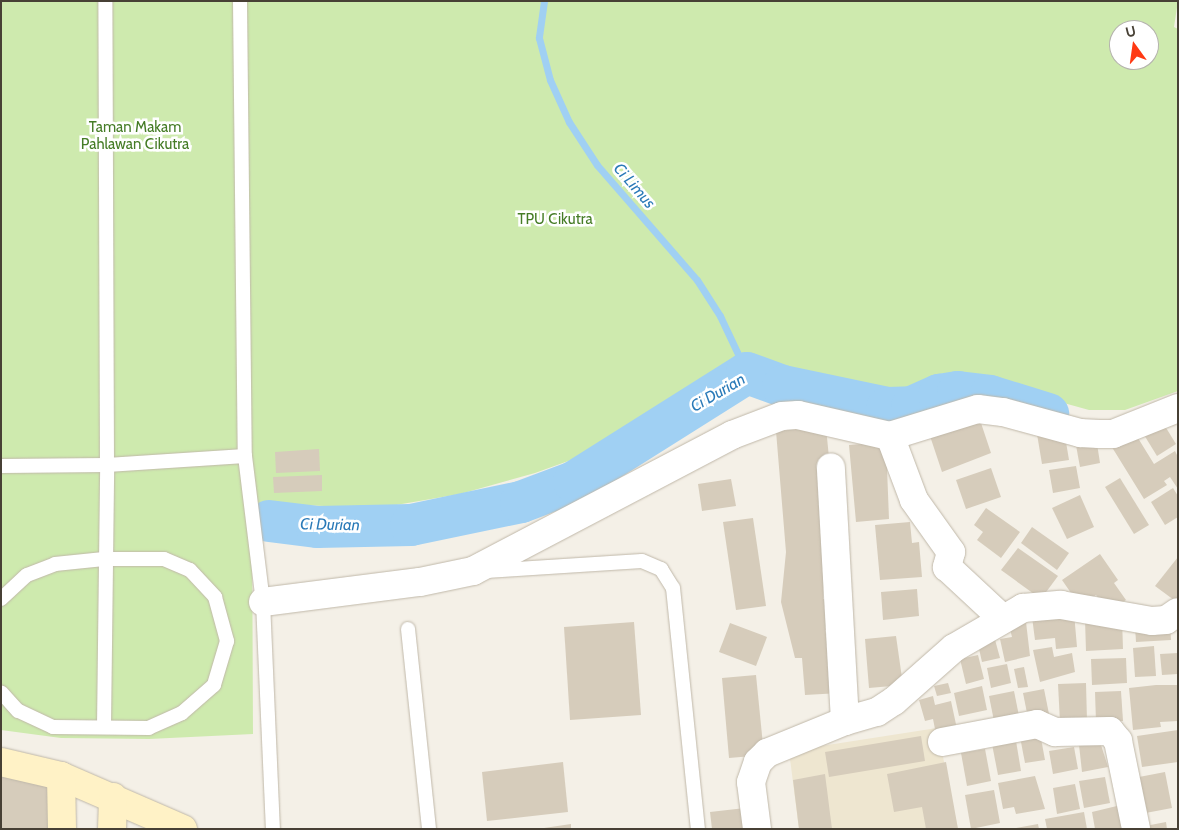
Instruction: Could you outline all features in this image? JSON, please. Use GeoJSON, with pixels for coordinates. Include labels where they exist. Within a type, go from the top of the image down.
{"type":"FeatureCollection","features":[{"type":"Feature","properties":{"kind":"main road"},"geometry":{"type":"LineString","coordinates":[[1,762],[61,776],[113,797],[169,826]]}},
{"type":"Feature","properties":{"kind":"main road"},"geometry":{"type":"LineString","coordinates":[[61,776],[62,829]]}},
{"type":"Feature","properties":{"kind":"main road"},"geometry":{"type":"LineString","coordinates":[[112,829],[113,797]]}},
{"type":"Feature","properties":{"kind":"street"},"geometry":{"type":"LineString","coordinates":[[263,602],[420,582],[472,571],[765,421],[798,415],[890,436],[978,409],[1047,422],[1080,433],[1113,434],[1178,408]]}},
{"type":"Feature","properties":{"kind":"street"},"geometry":{"type":"LineString","coordinates":[[890,436],[914,500],[951,552],[948,567],[1003,619]]}},
{"type":"Feature","properties":{"kind":"street"},"geometry":{"type":"LineString","coordinates":[[831,467],[845,721]]}},
{"type":"Feature","properties":{"kind":"street"},"geometry":{"type":"LineString","coordinates":[[757,829],[750,782],[758,762],[772,750],[845,721],[877,712],[894,701],[954,648],[1023,608],[1040,604],[1152,621],[1166,620],[1178,612]]}},
{"type":"Feature","properties":{"kind":"street"},"geometry":{"type":"LineString","coordinates":[[942,742],[1037,724],[1055,732],[1110,731],[1118,741],[1136,829]]}},
{"type":"Feature","properties":{"kind":"lane"},"geometry":{"type":"LineString","coordinates":[[104,727],[104,559],[108,465],[105,1]]}},
{"type":"Feature","properties":{"kind":"lane"},"geometry":{"type":"LineString","coordinates":[[240,1],[245,456],[263,602],[273,829]]}},
{"type":"Feature","properties":{"kind":"lane"},"geometry":{"type":"LineString","coordinates":[[1,466],[108,465],[245,456]]}},
{"type":"Feature","properties":{"kind":"lane"},"geometry":{"type":"LineString","coordinates":[[1,599],[26,575],[55,564],[104,559],[164,559],[190,570],[216,597],[227,641],[214,685],[182,713],[148,728],[53,727],[18,711],[1,692]]}},
{"type":"Feature","properties":{"kind":"lane"},"geometry":{"type":"LineString","coordinates":[[472,571],[642,561],[661,569],[673,588],[698,829]]}},
{"type":"Feature","properties":{"kind":"lane"},"geometry":{"type":"LineString","coordinates":[[408,628],[429,829]]}},
{"type":"Feature","properties":{"kind":"shaded area"},"geometry":{"type":"Polygon","coordinates":[[[937,728],[958,829],[799,829],[789,751],[937,728]]]}},
{"type":"Feature","properties":{"kind":"green space","name":"TPU Cikutra"},"geometry":{"type":"Polygon","coordinates":[[[1,1],[1178,1],[1174,27],[1178,29],[1178,391],[1125,410],[1089,410],[960,374],[945,373],[929,377],[918,387],[902,390],[827,378],[752,355],[596,451],[535,473],[460,494],[396,505],[347,507],[252,503],[253,734],[149,739],[61,738],[1,730],[1,1]]]}},
{"type":"Feature","properties":{"kind":"building"},"geometry":{"type":"Polygon","coordinates":[[[979,417],[991,453],[942,472],[929,433],[979,417]]]}},
{"type":"Feature","properties":{"kind":"building"},"geometry":{"type":"Polygon","coordinates":[[[1160,418],[1176,444],[1157,456],[1141,430],[1160,418]]]}},
{"type":"Feature","properties":{"kind":"building"},"geometry":{"type":"Polygon","coordinates":[[[826,427],[829,458],[823,599],[834,598],[837,628],[825,630],[840,693],[805,695],[802,658],[795,658],[781,602],[786,552],[776,431],[826,427]]]}},
{"type":"Feature","properties":{"kind":"building"},"geometry":{"type":"Polygon","coordinates":[[[1064,430],[1069,460],[1042,464],[1037,434],[1064,430]]]}},
{"type":"Feature","properties":{"kind":"building"},"geometry":{"type":"Polygon","coordinates":[[[1133,430],[1154,464],[1175,451],[1178,457],[1178,489],[1170,477],[1164,481],[1167,485],[1144,499],[1110,444],[1133,430]]]}},
{"type":"Feature","properties":{"kind":"building"},"geometry":{"type":"Polygon","coordinates":[[[1096,437],[1100,463],[1080,467],[1075,440],[1096,437]]]}},
{"type":"Feature","properties":{"kind":"building"},"geometry":{"type":"Polygon","coordinates":[[[886,442],[889,519],[856,522],[849,445],[886,442]]]}},
{"type":"Feature","properties":{"kind":"building"},"geometry":{"type":"Polygon","coordinates":[[[319,449],[320,471],[276,473],[275,452],[319,449]]]}},
{"type":"Feature","properties":{"kind":"building"},"geometry":{"type":"Polygon","coordinates":[[[1076,466],[1080,488],[1053,493],[1049,470],[1076,466]]]}},
{"type":"Feature","properties":{"kind":"building"},"geometry":{"type":"Polygon","coordinates":[[[991,468],[1001,497],[966,509],[956,480],[991,468]]]}},
{"type":"Feature","properties":{"kind":"building"},"geometry":{"type":"Polygon","coordinates":[[[322,475],[322,491],[274,493],[273,477],[322,475]]]}},
{"type":"Feature","properties":{"kind":"building"},"geometry":{"type":"Polygon","coordinates":[[[1120,478],[1149,525],[1134,534],[1105,487],[1120,478]]]}},
{"type":"Feature","properties":{"kind":"building"},"geometry":{"type":"Polygon","coordinates":[[[731,479],[736,506],[702,511],[698,484],[731,479]]]}},
{"type":"Feature","properties":{"kind":"building"},"geometry":{"type":"Polygon","coordinates":[[[1173,488],[1178,496],[1178,517],[1165,525],[1151,502],[1173,488]]]}},
{"type":"Feature","properties":{"kind":"building"},"geometry":{"type":"Polygon","coordinates":[[[1080,495],[1094,527],[1067,539],[1052,508],[1080,495]]]}},
{"type":"Feature","properties":{"kind":"building"},"geometry":{"type":"Polygon","coordinates":[[[986,508],[1020,532],[1001,558],[977,540],[983,532],[974,525],[986,508]]]}},
{"type":"Feature","properties":{"kind":"building"},"geometry":{"type":"Polygon","coordinates":[[[753,518],[766,606],[736,610],[723,522],[753,518]]]}},
{"type":"Feature","properties":{"kind":"building"},"geometry":{"type":"Polygon","coordinates":[[[910,522],[912,543],[919,542],[922,577],[880,580],[875,525],[910,522]]]}},
{"type":"Feature","properties":{"kind":"building"},"geometry":{"type":"Polygon","coordinates":[[[1032,527],[1069,553],[1057,570],[1021,543],[1032,527]]]}},
{"type":"Feature","properties":{"kind":"building"},"geometry":{"type":"Polygon","coordinates":[[[1018,548],[1058,576],[1041,599],[1001,570],[1018,548]]]}},
{"type":"Feature","properties":{"kind":"building"},"geometry":{"type":"Polygon","coordinates":[[[1100,554],[1118,580],[1114,583],[1126,600],[1108,612],[1096,595],[1080,606],[1062,580],[1100,554]]]}},
{"type":"Feature","properties":{"kind":"building"},"geometry":{"type":"Polygon","coordinates":[[[1178,557],[1178,603],[1155,586],[1178,557]]]}},
{"type":"Feature","properties":{"kind":"building"},"geometry":{"type":"Polygon","coordinates":[[[917,589],[919,616],[883,620],[881,592],[917,589]]]}},
{"type":"Feature","properties":{"kind":"building"},"geometry":{"type":"Polygon","coordinates":[[[1074,613],[1077,647],[1056,649],[1055,638],[1035,640],[1032,617],[1074,613]]]}},
{"type":"Feature","properties":{"kind":"building"},"geometry":{"type":"Polygon","coordinates":[[[1122,619],[1123,649],[1086,651],[1085,620],[1122,619]]]}},
{"type":"Feature","properties":{"kind":"building"},"geometry":{"type":"Polygon","coordinates":[[[634,622],[641,715],[570,720],[564,627],[634,622]]]}},
{"type":"Feature","properties":{"kind":"building"},"geometry":{"type":"Polygon","coordinates":[[[1026,622],[1030,656],[1005,662],[1000,639],[1012,637],[1009,625],[1026,622]]]}},
{"type":"Feature","properties":{"kind":"building"},"geometry":{"type":"Polygon","coordinates":[[[730,623],[767,637],[756,666],[719,652],[730,623]]]}},
{"type":"Feature","properties":{"kind":"building"},"geometry":{"type":"Polygon","coordinates":[[[1170,624],[1171,640],[1136,642],[1135,627],[1170,624]]]}},
{"type":"Feature","properties":{"kind":"building"},"geometry":{"type":"Polygon","coordinates":[[[896,636],[903,685],[869,688],[865,639],[896,636]]]}},
{"type":"Feature","properties":{"kind":"building"},"geometry":{"type":"Polygon","coordinates":[[[994,636],[1000,658],[982,662],[977,640],[994,636]]]}},
{"type":"Feature","properties":{"kind":"building"},"geometry":{"type":"Polygon","coordinates":[[[1154,646],[1156,676],[1135,677],[1133,648],[1154,646]]]}},
{"type":"Feature","properties":{"kind":"building"},"geometry":{"type":"Polygon","coordinates":[[[1052,647],[1054,657],[1072,653],[1075,672],[1040,682],[1033,650],[1052,647]]]}},
{"type":"Feature","properties":{"kind":"building"},"geometry":{"type":"Polygon","coordinates":[[[1178,653],[1178,674],[1162,675],[1160,654],[1178,653]]]}},
{"type":"Feature","properties":{"kind":"building"},"geometry":{"type":"Polygon","coordinates":[[[978,655],[984,679],[966,684],[960,659],[978,655]]]}},
{"type":"Feature","properties":{"kind":"building"},"geometry":{"type":"Polygon","coordinates":[[[1126,658],[1127,683],[1092,685],[1091,659],[1126,658]]]}},
{"type":"Feature","properties":{"kind":"building"},"geometry":{"type":"Polygon","coordinates":[[[1007,664],[1011,683],[991,688],[987,668],[1007,664]]]}},
{"type":"Feature","properties":{"kind":"building"},"geometry":{"type":"Polygon","coordinates":[[[1024,667],[1028,687],[1018,688],[1014,669],[1024,667]]]}},
{"type":"Feature","properties":{"kind":"building"},"geometry":{"type":"Polygon","coordinates":[[[756,675],[764,755],[729,758],[722,678],[756,675]]]}},
{"type":"Feature","properties":{"kind":"building"},"geometry":{"type":"Polygon","coordinates":[[[948,683],[951,693],[937,696],[934,686],[948,683]]]}},
{"type":"Feature","properties":{"kind":"building"},"geometry":{"type":"Polygon","coordinates":[[[1086,683],[1087,721],[1060,722],[1058,684],[1086,683]]]}},
{"type":"Feature","properties":{"kind":"building"},"geometry":{"type":"Polygon","coordinates":[[[1177,685],[1178,721],[1160,722],[1161,727],[1133,730],[1129,688],[1177,685]]]}},
{"type":"Feature","properties":{"kind":"building"},"geometry":{"type":"Polygon","coordinates":[[[982,686],[987,710],[959,716],[954,693],[982,686]]]}},
{"type":"Feature","properties":{"kind":"building"},"geometry":{"type":"Polygon","coordinates":[[[1044,689],[1049,714],[1028,718],[1023,693],[1044,689]]]}},
{"type":"Feature","properties":{"kind":"building"},"geometry":{"type":"Polygon","coordinates":[[[1014,691],[1020,721],[995,726],[989,696],[1014,691]]]}},
{"type":"Feature","properties":{"kind":"building"},"geometry":{"type":"Polygon","coordinates":[[[1121,691],[1123,721],[1096,722],[1095,692],[1121,691]]]}},
{"type":"Feature","properties":{"kind":"building"},"geometry":{"type":"Polygon","coordinates":[[[933,696],[935,705],[951,701],[957,729],[936,734],[933,719],[925,721],[919,700],[933,696]]]}},
{"type":"Feature","properties":{"kind":"building"},"geometry":{"type":"Polygon","coordinates":[[[1178,730],[1178,762],[1142,767],[1137,736],[1178,730]]]}},
{"type":"Feature","properties":{"kind":"building"},"geometry":{"type":"Polygon","coordinates":[[[1097,732],[1108,767],[1082,772],[1078,736],[1097,732]]]}},
{"type":"Feature","properties":{"kind":"building"},"geometry":{"type":"Polygon","coordinates":[[[1040,733],[1045,760],[1025,763],[1020,737],[1040,733]]]}},
{"type":"Feature","properties":{"kind":"building"},"geometry":{"type":"Polygon","coordinates":[[[1015,735],[1021,771],[998,775],[991,739],[1015,735]]]}},
{"type":"Feature","properties":{"kind":"building"},"geometry":{"type":"Polygon","coordinates":[[[921,736],[925,761],[829,777],[825,752],[921,736]]]}},
{"type":"Feature","properties":{"kind":"building"},"geometry":{"type":"Polygon","coordinates":[[[1074,747],[1078,769],[1053,774],[1049,751],[1074,747]]]}},
{"type":"Feature","properties":{"kind":"building"},"geometry":{"type":"Polygon","coordinates":[[[985,749],[991,781],[967,786],[961,753],[985,749]]]}},
{"type":"Feature","properties":{"kind":"building"},"geometry":{"type":"Polygon","coordinates":[[[563,762],[568,812],[487,821],[482,772],[563,762]]]}},
{"type":"Feature","properties":{"kind":"building"},"geometry":{"type":"Polygon","coordinates":[[[946,762],[958,829],[926,829],[922,807],[894,812],[887,774],[946,762]]]}},
{"type":"Feature","properties":{"kind":"building"},"geometry":{"type":"Polygon","coordinates":[[[1165,772],[1172,808],[1135,815],[1139,777],[1165,772]]]}},
{"type":"Feature","properties":{"kind":"building"},"geometry":{"type":"Polygon","coordinates":[[[825,774],[832,829],[799,829],[793,780],[825,774]]]}},
{"type":"Feature","properties":{"kind":"building"},"geometry":{"type":"Polygon","coordinates":[[[49,775],[52,829],[1,829],[1,777],[49,775]]]}},
{"type":"Feature","properties":{"kind":"building"},"geometry":{"type":"Polygon","coordinates":[[[1035,776],[1045,809],[1016,814],[1014,807],[1003,809],[998,783],[1035,776]]]}},
{"type":"Feature","properties":{"kind":"building"},"geometry":{"type":"Polygon","coordinates":[[[1105,777],[1110,803],[1084,808],[1079,781],[1105,777]]]}},
{"type":"Feature","properties":{"kind":"building"},"geometry":{"type":"Polygon","coordinates":[[[1075,784],[1080,809],[1057,814],[1053,788],[1075,784]]]}},
{"type":"Feature","properties":{"kind":"building"},"geometry":{"type":"Polygon","coordinates":[[[994,790],[1000,823],[971,829],[965,795],[994,790]]]}},
{"type":"Feature","properties":{"kind":"building"},"geometry":{"type":"Polygon","coordinates":[[[1121,805],[1126,829],[1095,829],[1092,812],[1121,805]]]}},
{"type":"Feature","properties":{"kind":"building"},"geometry":{"type":"Polygon","coordinates":[[[745,808],[748,829],[712,829],[710,812],[745,808]]]}},
{"type":"Feature","properties":{"kind":"building"},"geometry":{"type":"Polygon","coordinates":[[[1084,812],[1087,829],[1047,829],[1045,819],[1084,812]]]}},
{"type":"Feature","properties":{"kind":"building"},"geometry":{"type":"Polygon","coordinates":[[[1166,822],[1167,829],[1141,829],[1140,827],[1166,822]]]}},
{"type":"Feature","properties":{"kind":"building"},"geometry":{"type":"Polygon","coordinates":[[[571,824],[571,829],[544,829],[544,828],[571,824]]]}},
{"type":"Feature","properties":{"kind":"building"},"geometry":{"type":"Polygon","coordinates":[[[1038,824],[1039,829],[1016,829],[1016,828],[1038,824]]]}},
{"type":"Feature","properties":{"kind":"waterway","name":"Ci Limus"},"geometry":{"type":"LineString","coordinates":[[544,1],[539,38],[550,80],[569,122],[597,165],[697,280],[720,316],[747,373]]}},
{"type":"Feature","properties":{"kind":"waterway","name":"Ci Durian"},"geometry":{"type":"LineString","coordinates":[[269,521],[317,527],[411,525],[521,502],[574,482],[747,373],[783,386],[887,408],[912,407],[939,395],[958,392],[990,396],[1048,414]]}},
{"type":"Feature","properties":{"kind":"park label","name":"Taman Makam Pahlawan Cikutra"},"geometry":{"type":"Point","coordinates":[135,136]}}]}
